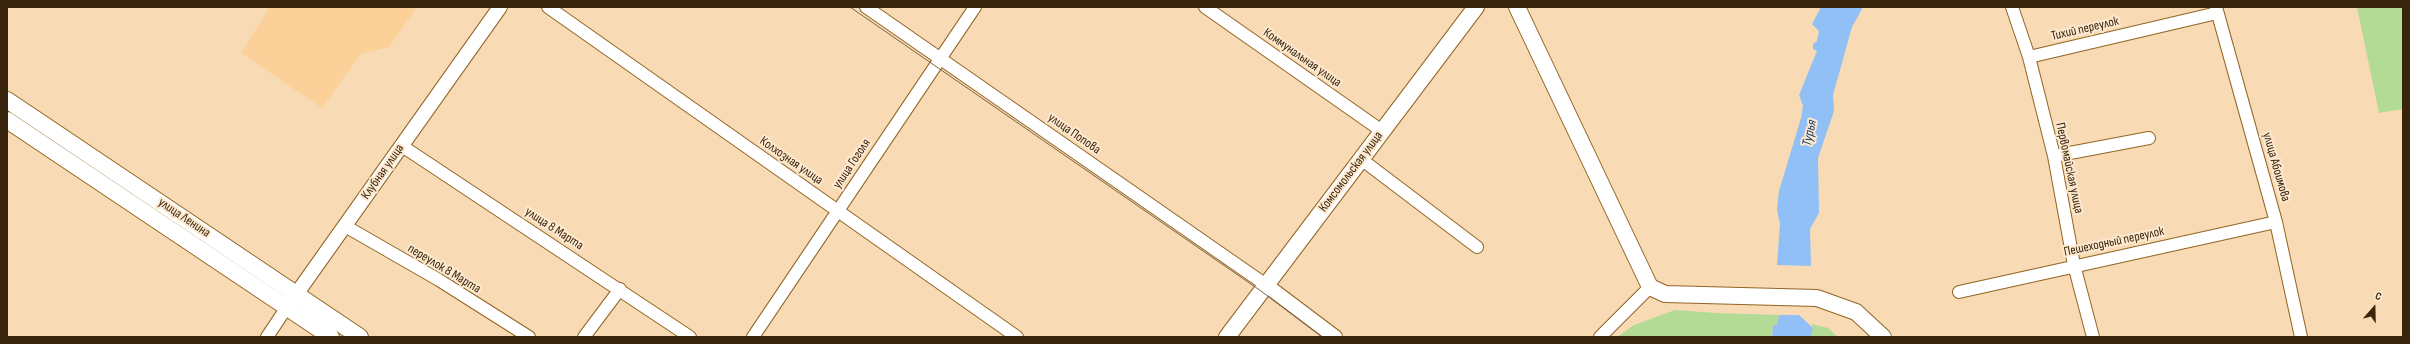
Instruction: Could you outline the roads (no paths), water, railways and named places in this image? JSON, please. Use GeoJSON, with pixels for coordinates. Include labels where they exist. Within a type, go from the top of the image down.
{"type":"FeatureCollection","features":[{"type":"Feature","properties":{"kind":"main road","name":"Комсомольская улица"},"geometry":{"type":"LineString","coordinates":[[1227,337],[1476,7]]}},
{"type":"Feature","properties":{"kind":"main road"},"geometry":{"type":"LineString","coordinates":[[1517,7],[1650,288],[1665,294],[1817,298],[1856,312],[1882,337]]}},
{"type":"Feature","properties":{"kind":"main road","name":"улица Ленина"},"geometry":{"type":"LineString","coordinates":[[7,100],[360,337]]}},
{"type":"Feature","properties":{"kind":"main road","name":"улица Ленина"},"geometry":{"type":"LineString","coordinates":[[7,120],[332,337]]}},
{"type":"Feature","properties":{"kind":"street","name":"Клубная улица"},"geometry":{"type":"LineString","coordinates":[[266,337],[500,7]]}},
{"type":"Feature","properties":{"kind":"street","name":"Колхозная улица"},"geometry":{"type":"LineString","coordinates":[[548,7],[1017,337]]}},
{"type":"Feature","properties":{"kind":"street","name":"улица Попова"},"geometry":{"type":"LineString","coordinates":[[866,7],[1266,285]]}},
{"type":"Feature","properties":{"kind":"street","name":"улица Гоголя"},"geometry":{"type":"LineString","coordinates":[[752,337],[975,7]]}},
{"type":"Feature","properties":{"kind":"street","name":"Коммунальная улица"},"geometry":{"type":"LineString","coordinates":[[1205,7],[1382,131]]}},
{"type":"Feature","properties":{"kind":"street","name":"Первомайская улица"},"geometry":{"type":"LineString","coordinates":[[2012,7],[2029,57],[2054,156],[2074,265],[2094,337]]}},
{"type":"Feature","properties":{"kind":"street","name":"Тихий переулок"},"geometry":{"type":"LineString","coordinates":[[2029,57],[2216,10]]}},
{"type":"Feature","properties":{"kind":"street","name":"улица Абоимова"},"geometry":{"type":"LineString","coordinates":[[2216,10],[2276,222],[2301,337]]}},
{"type":"Feature","properties":{"kind":"street"},"geometry":{"type":"LineString","coordinates":[[2054,156],[2149,138]]}},
{"type":"Feature","properties":{"kind":"street","name":"улица 8 Марта"},"geometry":{"type":"LineString","coordinates":[[402,146],[620,289],[690,337]]}},
{"type":"Feature","properties":{"kind":"street"},"geometry":{"type":"LineString","coordinates":[[1361,159],[1477,247]]}},
{"type":"Feature","properties":{"kind":"street","name":"Пешеходный переулок"},"geometry":{"type":"LineString","coordinates":[[1958,292],[2074,265],[2276,222]]}},
{"type":"Feature","properties":{"kind":"street","name":"переулок 8 Марта"},"geometry":{"type":"LineString","coordinates":[[345,226],[439,280],[528,337]]}},
{"type":"Feature","properties":{"kind":"street"},"geometry":{"type":"LineString","coordinates":[[1266,285],[1336,337]]}},
{"type":"Feature","properties":{"kind":"street"},"geometry":{"type":"LineString","coordinates":[[1600,337],[1650,288]]}},
{"type":"Feature","properties":{"kind":"street"},"geometry":{"type":"LineString","coordinates":[[584,337],[620,289]]}},
{"type":"Feature","properties":{"kind":"water","name":"Турья"},"geometry":{"type":"Polygon","coordinates":[[[1821,7],[1863,7],[1852,27],[1833,95],[1834,111],[1818,158],[1819,213],[1810,229],[1811,266],[1777,265],[1780,224],[1777,210],[1779,191],[1801,118],[1803,106],[1799,95],[1817,51],[1813,49],[1813,44],[1817,41],[1819,31],[1812,24],[1821,7]]]}},
{"type":"Feature","properties":{"kind":"water"},"geometry":{"type":"Polygon","coordinates":[[[1779,315],[1799,315],[1813,328],[1811,337],[1772,337],[1773,325],[1777,325],[1779,315]]]}},
{"type":"Feature","properties":{"kind":"tram line"},"geometry":{"type":"LineString","coordinates":[[850,7],[1261,291],[1322,337]]}}]}
